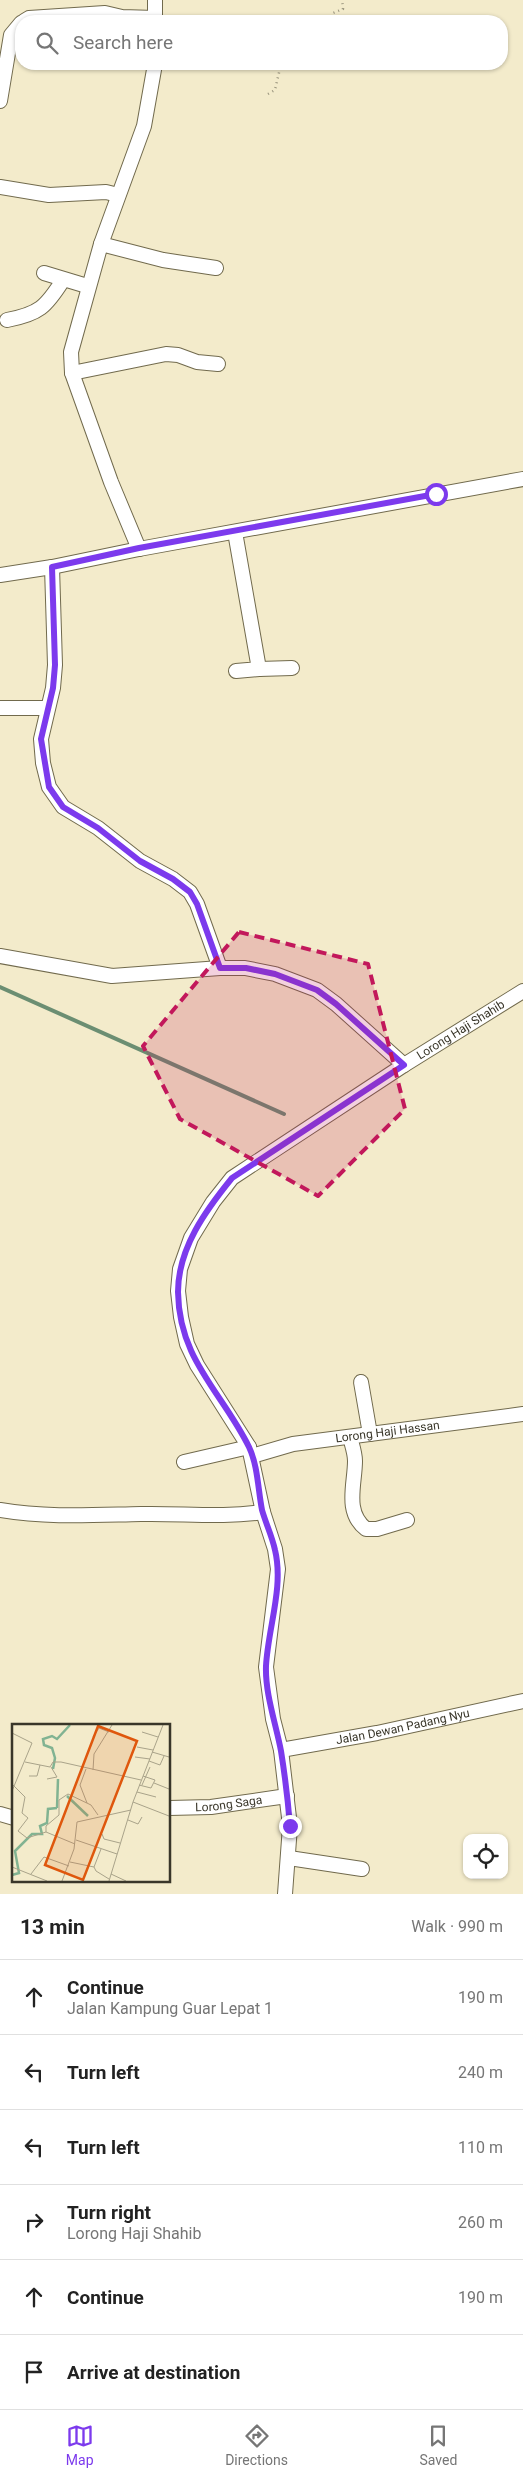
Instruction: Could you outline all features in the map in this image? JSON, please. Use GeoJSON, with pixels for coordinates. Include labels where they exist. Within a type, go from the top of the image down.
{"type":"FeatureCollection","features":[{"type":"Feature","properties":{"kind":"street"},"geometry":{"type":"LineString","coordinates":[[155,0],[155,15]]}},
{"type":"Feature","properties":{"kind":"street"},"geometry":{"type":"LineString","coordinates":[[75,15],[105,13],[114,15]]}},
{"type":"Feature","properties":{"kind":"street"},"geometry":{"type":"LineString","coordinates":[[0,101],[3,60],[11,35],[15,31]]}},
{"type":"Feature","properties":{"kind":"street"},"geometry":{"type":"LineString","coordinates":[[139,548],[111,482],[72,373],[71,352],[87,286],[100,244],[144,126],[153,70]]}},
{"type":"Feature","properties":{"kind":"street"},"geometry":{"type":"LineString","coordinates":[[0,188],[49,195],[106,192],[118,195]]}},
{"type":"Feature","properties":{"kind":"street"},"geometry":{"type":"LineString","coordinates":[[100,244],[163,260],[216,268]]}},
{"type":"Feature","properties":{"kind":"street"},"geometry":{"type":"LineString","coordinates":[[44,273],[87,286]]}},
{"type":"Feature","properties":{"kind":"street"},"geometry":{"type":"LineString","coordinates":[[7,320],[28,316],[48,304],[63,280]]}},
{"type":"Feature","properties":{"kind":"street"},"geometry":{"type":"LineString","coordinates":[[72,373],[166,354],[178,355],[197,362],[218,364]]}},
{"type":"Feature","properties":{"kind":"street"},"geometry":{"type":"LineString","coordinates":[[0,575],[52,567],[139,548],[523,479]]}},
{"type":"Feature","properties":{"kind":"street"},"geometry":{"type":"LineString","coordinates":[[235,532],[259,669]]}},
{"type":"Feature","properties":{"kind":"street"},"geometry":{"type":"LineString","coordinates":[[52,567],[55,665],[53,688],[41,739],[49,787],[63,807],[98,828],[140,861],[173,879],[190,892],[197,904],[220,968]]}},
{"type":"Feature","properties":{"kind":"street"},"geometry":{"type":"LineString","coordinates":[[236,671],[292,668]]}},
{"type":"Feature","properties":{"kind":"street"},"geometry":{"type":"LineString","coordinates":[[0,708],[47,708]]}},
{"type":"Feature","properties":{"kind":"street"},"geometry":{"type":"LineString","coordinates":[[0,956],[112,976],[220,968],[246,968],[275,974],[317,990],[336,1004],[404,1065]]}},
{"type":"Feature","properties":{"kind":"street","name":"Lorong Haji Shahib"},"geometry":{"type":"LineString","coordinates":[[250,1452],[197,1365],[187,1344],[178,1291],[180,1268],[191,1238],[213,1202],[232,1178],[404,1065],[523,991]]}},
{"type":"Feature","properties":{"kind":"street"},"geometry":{"type":"LineString","coordinates":[[361,1382],[370,1434]]}},
{"type":"Feature","properties":{"kind":"street","name":"Lorong Haji Hassan"},"geometry":{"type":"LineString","coordinates":[[184,1462],[293,1444],[523,1414]]}},
{"type":"Feature","properties":{"kind":"street"},"geometry":{"type":"LineString","coordinates":[[350,1437],[355,1460],[352,1489],[357,1519],[366,1528],[377,1528],[407,1520]]}},
{"type":"Feature","properties":{"kind":"street"},"geometry":{"type":"LineString","coordinates":[[250,1452],[263,1512],[275,1549],[278,1568],[266,1667],[273,1719],[281,1750],[290,1826],[285,1894]]}},
{"type":"Feature","properties":{"kind":"street"},"geometry":{"type":"LineString","coordinates":[[0,1510],[72,1517],[141,1514],[237,1516],[263,1512]]}},
{"type":"Feature","properties":{"kind":"street","name":"Jalan Dewan Padang Nyu"},"geometry":{"type":"LineString","coordinates":[[281,1750],[377,1733],[523,1701]]}},
{"type":"Feature","properties":{"kind":"street","name":"Lorong Saga"},"geometry":{"type":"LineString","coordinates":[[170,1808],[211,1807],[287,1796]]}},
{"type":"Feature","properties":{"kind":"street"},"geometry":{"type":"LineString","coordinates":[[288,1858],[362,1869]]}},
{"type":"Feature","properties":{"kind":"path"},"geometry":{"type":"LineString","coordinates":[[332,15],[343,9],[342,0]]}},
{"type":"Feature","properties":{"kind":"path"},"geometry":{"type":"LineString","coordinates":[[268,94],[275,90],[279,70]]}},
{"type":"Feature","properties":{"kind":"highlighted area"},"geometry":{"type":"Polygon","coordinates":[[[239,932],[368,964],[405,1109],[318,1196],[180,1119],[143,1046],[239,932]]]}},
{"type":"Feature","properties":{"kind":"waterway"},"geometry":{"type":"LineString","coordinates":[[0,987],[284,1114]]}},
{"type":"Feature","properties":{"kind":"route"},"geometry":{"type":"LineString","coordinates":[[290,1826],[281,1750],[273,1719],[266,1667],[278,1568],[275,1549],[263,1512],[249,1448],[197,1365],[187,1344],[178,1291],[180,1268],[191,1238],[213,1202],[232,1178],[404,1065],[336,1004],[317,990],[275,974],[246,968],[220,968],[197,904],[190,892],[173,879],[140,861],[98,828],[63,807],[49,787],[43,763],[41,739],[53,688],[55,665],[52,567],[139,548],[436,494]]}}]}
